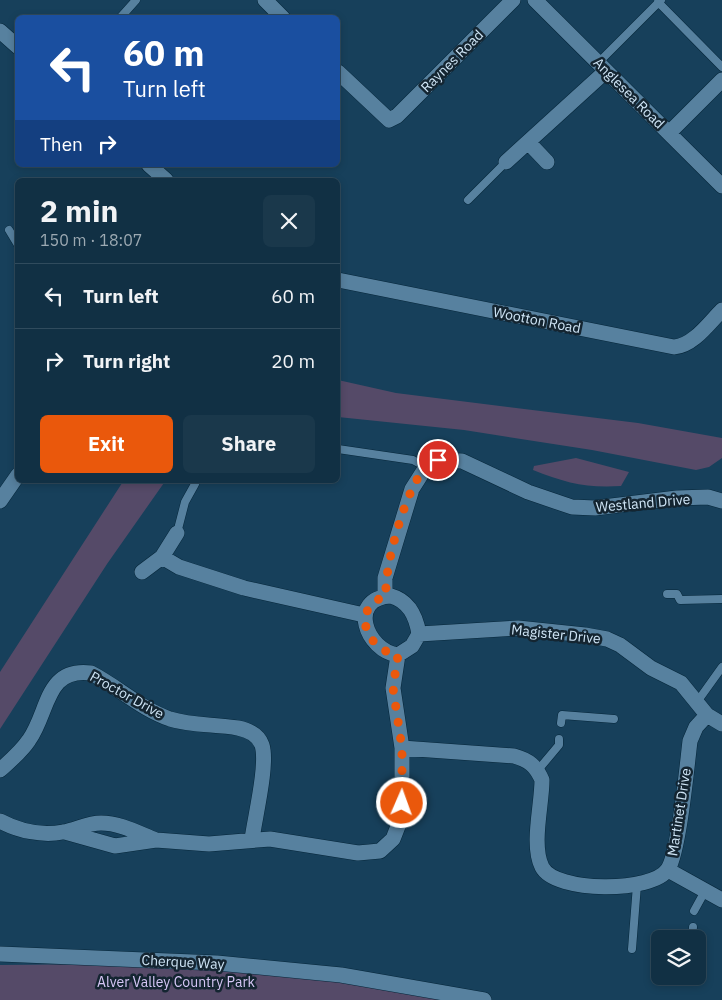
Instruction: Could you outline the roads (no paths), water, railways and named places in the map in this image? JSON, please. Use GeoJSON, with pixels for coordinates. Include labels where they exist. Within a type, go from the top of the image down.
{"type":"FeatureCollection","features":[{"type":"Feature","properties":{"kind":"street"},"geometry":{"type":"LineString","coordinates":[[266,0],[280,15]]}},
{"type":"Feature","properties":{"kind":"street","name":"Raynes Road"},"geometry":{"type":"LineString","coordinates":[[340,74],[389,120],[397,116],[513,0]]}},
{"type":"Feature","properties":{"kind":"street","name":"Anglesea Road"},"geometry":{"type":"LineString","coordinates":[[535,0],[722,186]]}},
{"type":"Feature","properties":{"kind":"street"},"geometry":{"type":"LineString","coordinates":[[0,31],[15,44]]}},
{"type":"Feature","properties":{"kind":"street"},"geometry":{"type":"LineString","coordinates":[[506,162],[602,67]]}},
{"type":"Feature","properties":{"kind":"street"},"geometry":{"type":"LineString","coordinates":[[669,133],[722,80]]}},
{"type":"Feature","properties":{"kind":"street"},"geometry":{"type":"LineString","coordinates":[[528,142],[548,162]]}},
{"type":"Feature","properties":{"kind":"street"},"geometry":{"type":"LineString","coordinates":[[151,167],[164,178]]}},
{"type":"Feature","properties":{"kind":"street","name":"Wootton Road"},"geometry":{"type":"LineString","coordinates":[[340,280],[674,347],[682,347],[691,341],[722,310]]}},
{"type":"Feature","properties":{"kind":"street","name":"Westland Drive"},"geometry":{"type":"LineString","coordinates":[[426,467],[438,460],[462,461],[528,492],[572,506],[595,508],[677,498],[708,497],[722,501]]}},
{"type":"Feature","properties":{"kind":"street"},"geometry":{"type":"LineString","coordinates":[[386,596],[385,578],[393,546],[412,489],[426,467]]}},
{"type":"Feature","properties":{"kind":"street"},"geometry":{"type":"LineString","coordinates":[[0,501],[15,479]]}},
{"type":"Feature","properties":{"kind":"street"},"geometry":{"type":"LineString","coordinates":[[142,572],[162,557],[177,533]]}},
{"type":"Feature","properties":{"kind":"street"},"geometry":{"type":"LineString","coordinates":[[162,557],[179,567],[244,588],[364,614]]}},
{"type":"Feature","properties":{"kind":"street"},"geometry":{"type":"LineString","coordinates":[[386,596],[399,598],[406,603],[415,618],[419,634],[412,646],[398,655],[387,652],[374,639],[365,626],[364,614],[373,602],[386,596]]}},
{"type":"Feature","properties":{"kind":"street","name":"Magister Drive"},"geometry":{"type":"LineString","coordinates":[[419,634],[518,628],[606,639],[620,645],[651,668],[681,683],[707,715],[722,724]]}},
{"type":"Feature","properties":{"kind":"street"},"geometry":{"type":"LineString","coordinates":[[0,821],[25,831],[65,832],[115,846],[156,840],[208,844],[252,839],[290,842],[358,853],[380,851],[393,839],[402,816],[402,748],[393,688],[398,655]]}},
{"type":"Feature","properties":{"kind":"street","name":"Proctor Drive"},"geometry":{"type":"LineString","coordinates":[[0,770],[30,739],[50,693],[59,681],[82,672],[91,673],[161,716],[189,722],[240,728],[250,731],[257,737],[261,743],[263,763],[252,839]]}},
{"type":"Feature","properties":{"kind":"street","name":"Martinet Drive"},"geometry":{"type":"LineString","coordinates":[[538,770],[542,780],[542,791],[537,845],[542,868],[558,881],[603,886],[637,885],[655,879],[668,870],[676,842],[690,742],[696,727],[707,715]]}},
{"type":"Feature","properties":{"kind":"street"},"geometry":{"type":"LineString","coordinates":[[402,748],[514,756],[531,762],[538,770]]}},
{"type":"Feature","properties":{"kind":"street"},"geometry":{"type":"LineString","coordinates":[[65,832],[86,824],[114,824],[156,840]]}},
{"type":"Feature","properties":{"kind":"street"},"geometry":{"type":"LineString","coordinates":[[668,870],[722,900]]}},
{"type":"Feature","properties":{"kind":"street","name":"Cherque Way"},"geometry":{"type":"LineString","coordinates":[[0,954],[226,964],[341,975],[484,1000]]}},
{"type":"Feature","properties":{"kind":"lane"},"geometry":{"type":"LineString","coordinates":[[123,15],[136,0]]}},
{"type":"Feature","properties":{"kind":"lane"},"geometry":{"type":"LineString","coordinates":[[602,67],[660,1],[722,67]]}},
{"type":"Feature","properties":{"kind":"lane"},"geometry":{"type":"LineString","coordinates":[[468,200],[506,162]]}},
{"type":"Feature","properties":{"kind":"lane"},"geometry":{"type":"LineString","coordinates":[[9,230],[15,240]]}},
{"type":"Feature","properties":{"kind":"lane"},"geometry":{"type":"LineString","coordinates":[[340,449],[413,460],[426,467]]}},
{"type":"Feature","properties":{"kind":"lane"},"geometry":{"type":"LineString","coordinates":[[177,533],[185,502],[195,484]]}},
{"type":"Feature","properties":{"kind":"lane"},"geometry":{"type":"LineString","coordinates":[[667,594],[677,594],[680,600],[722,599]]}},
{"type":"Feature","properties":{"kind":"lane"},"geometry":{"type":"LineString","coordinates":[[697,702],[722,667]]}},
{"type":"Feature","properties":{"kind":"lane"},"geometry":{"type":"LineString","coordinates":[[561,723],[562,715],[614,719]]}},
{"type":"Feature","properties":{"kind":"lane"},"geometry":{"type":"LineString","coordinates":[[538,770],[559,745],[559,739]]}},
{"type":"Feature","properties":{"kind":"lane"},"geometry":{"type":"LineString","coordinates":[[632,949],[637,885]]}},
{"type":"Feature","properties":{"kind":"lane"},"geometry":{"type":"LineString","coordinates":[[694,912],[705,891]]}},
{"type":"Feature","properties":{"kind":"park label","name":"Alver Valley Country Park"},"geometry":{"type":"Point","coordinates":[176,982]}}]}
